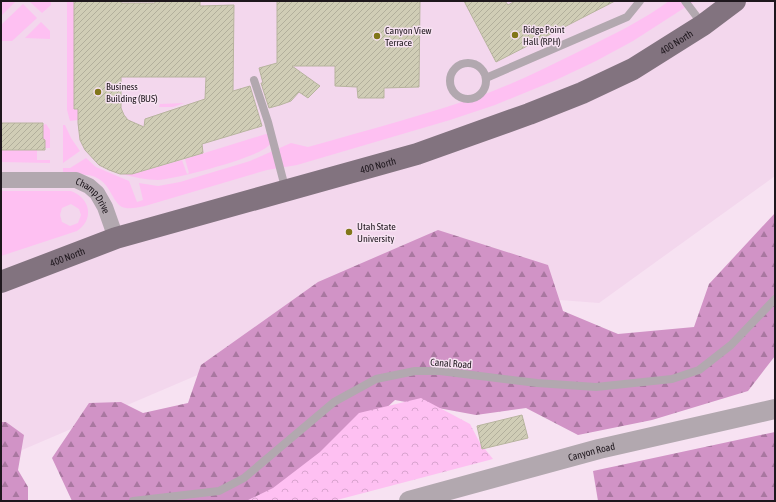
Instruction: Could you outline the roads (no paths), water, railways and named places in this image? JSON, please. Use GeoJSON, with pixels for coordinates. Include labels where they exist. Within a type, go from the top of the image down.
{"type":"FeatureCollection","features":[{"type":"Feature","properties":{"kind":"main road","name":"400 North"},"geometry":{"type":"LineString","coordinates":[[1,282],[116,238],[417,154],[529,114],[582,93],[633,69],[703,25],[735,1]]}},
{"type":"Feature","properties":{"kind":"street","name":"Champ Drive"},"geometry":{"type":"LineString","coordinates":[[1,180],[76,180],[89,186],[97,193],[105,207],[116,238]]}},
{"type":"Feature","properties":{"kind":"street","name":"Canyon Road"},"geometry":{"type":"LineString","coordinates":[[409,501],[599,449],[775,409]]}},
{"type":"Feature","properties":{"kind":"lane"},"geometry":{"type":"LineString","coordinates":[[486,78],[627,17],[640,1]]}},
{"type":"Feature","properties":{"kind":"lane"},"geometry":{"type":"LineString","coordinates":[[685,1],[703,25]]}},
{"type":"Feature","properties":{"kind":"lane"},"geometry":{"type":"LineString","coordinates":[[466,63],[478,66],[486,78],[485,86],[482,91],[478,96],[473,98],[461,97],[456,94],[450,78],[456,68],[466,63]]}},
{"type":"Feature","properties":{"kind":"lane"},"geometry":{"type":"LineString","coordinates":[[254,80],[268,122],[286,191]]}},
{"type":"Feature","properties":{"kind":"lane","name":"Canal Road"},"geometry":{"type":"LineString","coordinates":[[133,501],[219,491],[244,478],[334,402],[376,379],[416,371],[440,371],[537,383],[596,387],[672,379],[699,370],[731,346],[775,299]]}},
{"type":"Feature","properties":{"kind":"place","name":"Ridge Point Hall (RPH)"},"geometry":{"type":"Point","coordinates":[515,35]}},
{"type":"Feature","properties":{"kind":"place","name":"Canyon View Terrace"},"geometry":{"type":"Point","coordinates":[377,36]}},
{"type":"Feature","properties":{"kind":"place","name":"Business Building (BUS)"},"geometry":{"type":"Point","coordinates":[98,92]}},
{"type":"Feature","properties":{"kind":"place","name":"Utah State University"},"geometry":{"type":"Point","coordinates":[349,232]}}]}
